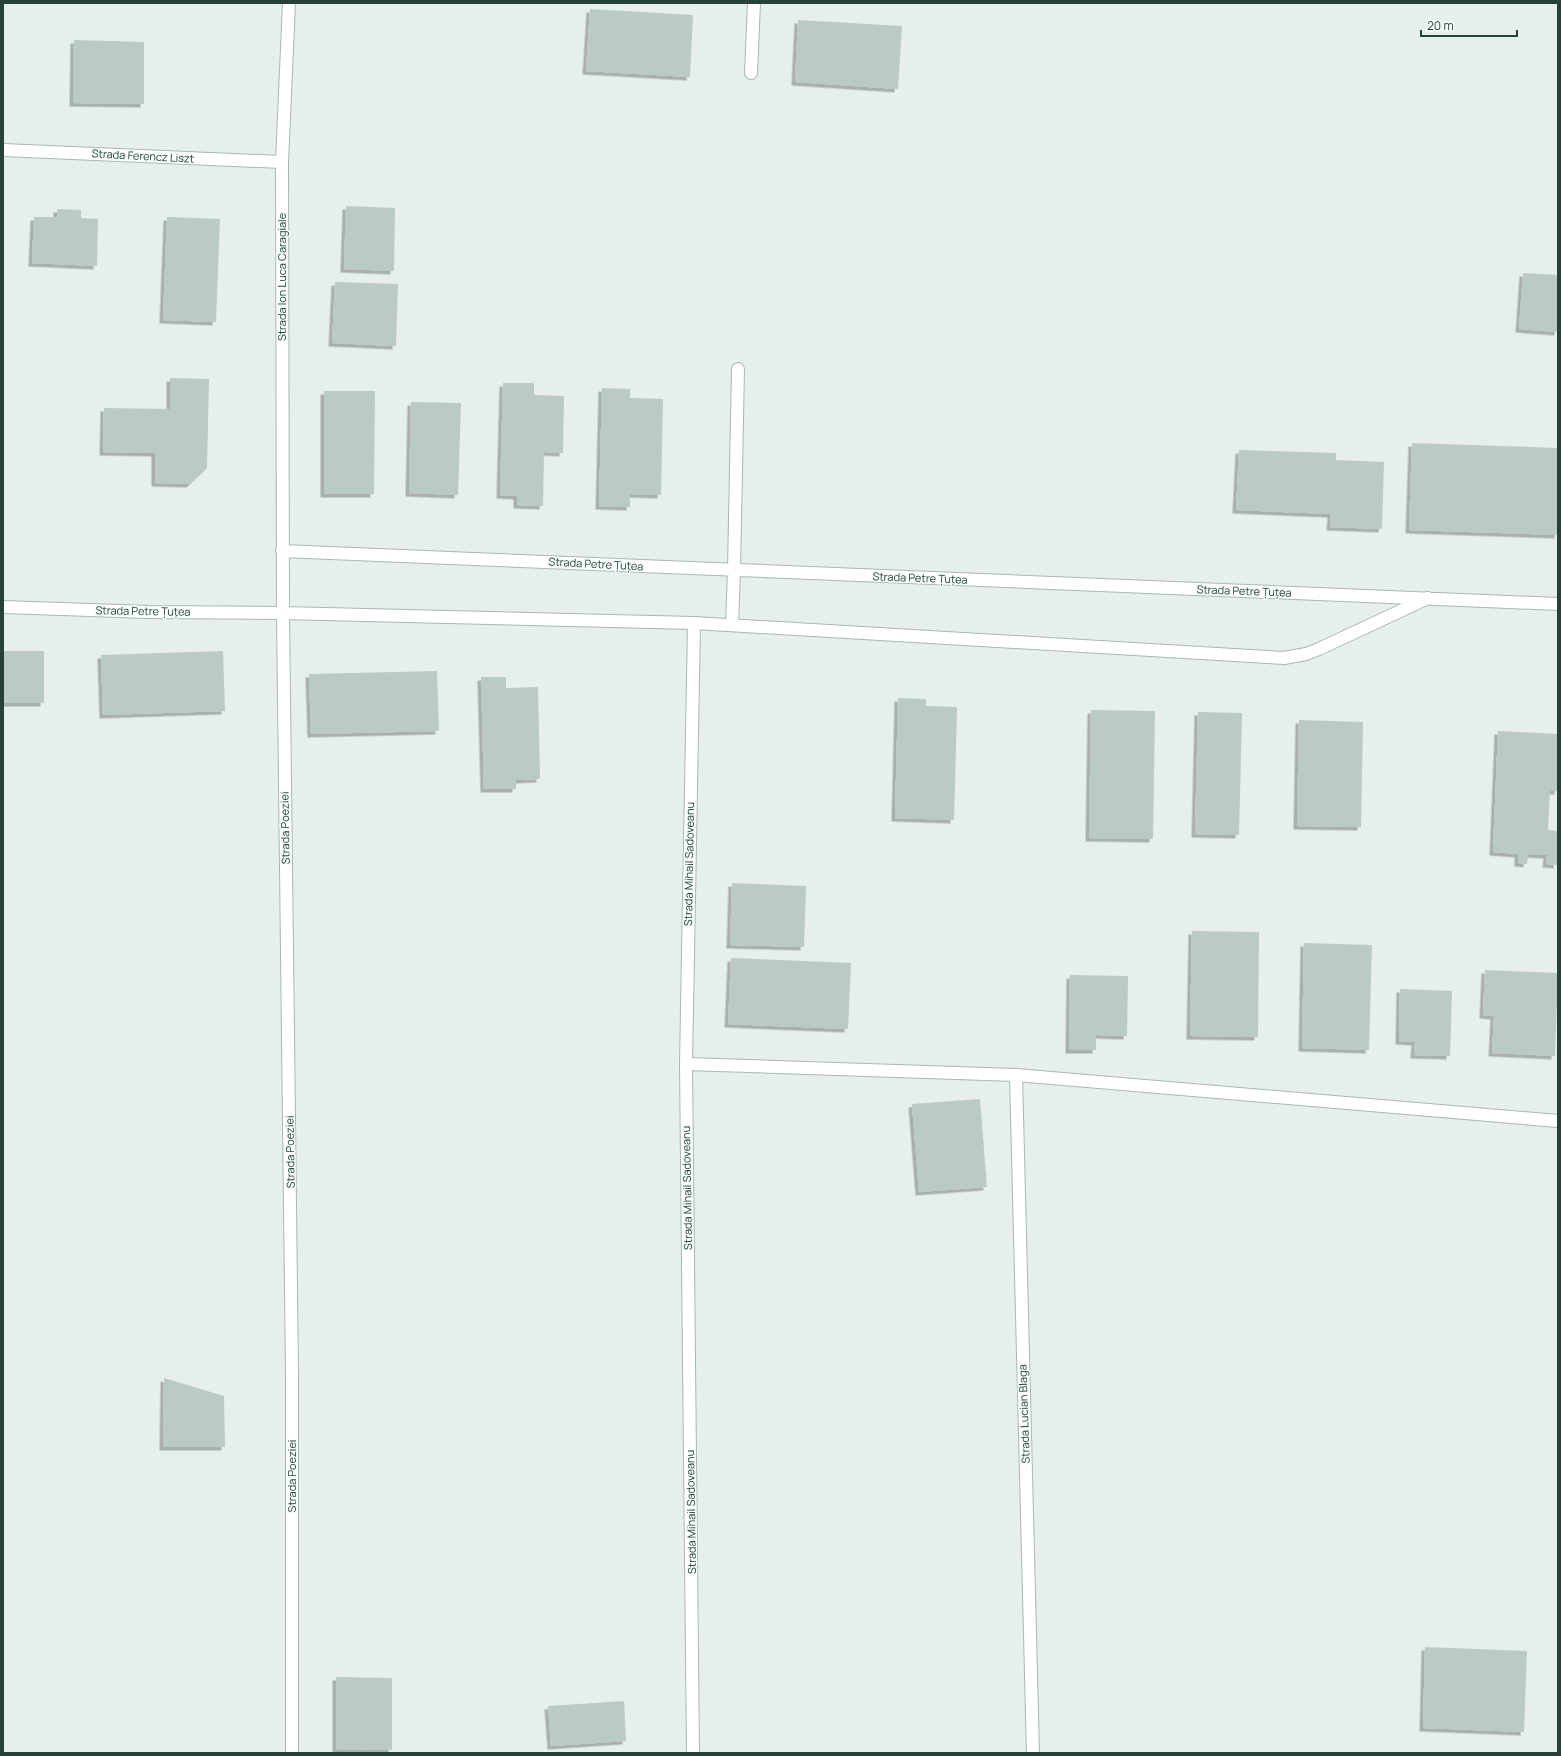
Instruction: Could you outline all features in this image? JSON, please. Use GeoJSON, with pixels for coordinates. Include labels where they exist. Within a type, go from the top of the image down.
{"type":"FeatureCollection","features":[{"type":"Feature","properties":{"kind":"street","name":"Strada Ion Luca Caragiale"},"geometry":{"type":"LineString","coordinates":[[282,550],[282,162],[289,3]]}},
{"type":"Feature","properties":{"kind":"street"},"geometry":{"type":"LineString","coordinates":[[751,72],[754,3]]}},
{"type":"Feature","properties":{"kind":"street","name":"Strada Ferencz Liszt"},"geometry":{"type":"LineString","coordinates":[[3,150],[282,162]]}},
{"type":"Feature","properties":{"kind":"street"},"geometry":{"type":"LineString","coordinates":[[732,625],[738,369]]}},
{"type":"Feature","properties":{"kind":"street","name":"Strada Petre Țuțea"},"geometry":{"type":"LineString","coordinates":[[282,550],[1558,604]]}},
{"type":"Feature","properties":{"kind":"street","name":"Strada Poeziei"},"geometry":{"type":"LineString","coordinates":[[282,550],[292,1374],[292,1753]]}},
{"type":"Feature","properties":{"kind":"street","name":"Strada Petre Țuțea"},"geometry":{"type":"LineString","coordinates":[[3,607],[148,612],[282,613],[694,623],[1284,658],[1306,654],[1318,649],[1428,598]]}},
{"type":"Feature","properties":{"kind":"street","name":"Strada Mihail Sadoveanu"},"geometry":{"type":"LineString","coordinates":[[693,1753],[686,1064],[694,623]]}},
{"type":"Feature","properties":{"kind":"street"},"geometry":{"type":"LineString","coordinates":[[686,1064],[1016,1075],[1558,1121]]}},
{"type":"Feature","properties":{"kind":"street","name":"Strada Lucian Blaga"},"geometry":{"type":"LineString","coordinates":[[1016,1075],[1033,1753]]}},
{"type":"Feature","properties":{"kind":"building"},"geometry":{"type":"Polygon","coordinates":[[[590,9],[693,15],[690,77],[586,71],[590,9]]]}},
{"type":"Feature","properties":{"kind":"building"},"geometry":{"type":"Polygon","coordinates":[[[798,20],[902,26],[898,89],[795,82],[798,20]]]}},
{"type":"Feature","properties":{"kind":"building"},"geometry":{"type":"Polygon","coordinates":[[[74,40],[144,42],[144,104],[73,103],[74,40]]]}},
{"type":"Feature","properties":{"kind":"building"},"geometry":{"type":"Polygon","coordinates":[[[346,206],[395,208],[394,271],[344,269],[346,206]]]}},
{"type":"Feature","properties":{"kind":"building"},"geometry":{"type":"Polygon","coordinates":[[[57,209],[81,210],[81,218],[98,219],[97,266],[32,263],[34,217],[57,217],[57,209]]]}},
{"type":"Feature","properties":{"kind":"building"},"geometry":{"type":"Polygon","coordinates":[[[167,217],[220,219],[216,322],[163,320],[167,217]]]}},
{"type":"Feature","properties":{"kind":"building"},"geometry":{"type":"Polygon","coordinates":[[[1523,273],[1558,275],[1558,332],[1519,329],[1523,273]]]}},
{"type":"Feature","properties":{"kind":"building"},"geometry":{"type":"Polygon","coordinates":[[[335,282],[398,284],[396,346],[332,343],[335,282]]]}},
{"type":"Feature","properties":{"kind":"building"},"geometry":{"type":"Polygon","coordinates":[[[170,378],[209,379],[207,468],[190,484],[155,483],[155,453],[103,452],[104,408],[170,409],[170,378]]]}},
{"type":"Feature","properties":{"kind":"building"},"geometry":{"type":"Polygon","coordinates":[[[503,383],[534,383],[534,395],[564,396],[563,453],[544,452],[543,506],[517,505],[517,496],[500,495],[503,383]]]}},
{"type":"Feature","properties":{"kind":"building"},"geometry":{"type":"Polygon","coordinates":[[[602,388],[630,389],[630,398],[663,399],[661,495],[630,494],[630,507],[599,506],[602,388]]]}},
{"type":"Feature","properties":{"kind":"building"},"geometry":{"type":"Polygon","coordinates":[[[324,391],[375,391],[374,494],[324,494],[324,391]]]}},
{"type":"Feature","properties":{"kind":"building"},"geometry":{"type":"Polygon","coordinates":[[[411,402],[461,403],[458,495],[409,493],[411,402]]]}},
{"type":"Feature","properties":{"kind":"building"},"geometry":{"type":"Polygon","coordinates":[[[1412,443],[1558,448],[1558,535],[1409,530],[1412,443]]]}},
{"type":"Feature","properties":{"kind":"building"},"geometry":{"type":"Polygon","coordinates":[[[1239,450],[1336,453],[1336,460],[1384,462],[1382,529],[1330,527],[1331,514],[1236,510],[1239,450]]]}},
{"type":"Feature","properties":{"kind":"building"},"geometry":{"type":"Polygon","coordinates":[[[3,651],[44,651],[44,703],[3,703],[3,651]]]}},
{"type":"Feature","properties":{"kind":"building"},"geometry":{"type":"Polygon","coordinates":[[[223,651],[225,711],[103,715],[101,655],[223,651]]]}},
{"type":"Feature","properties":{"kind":"building"},"geometry":{"type":"Polygon","coordinates":[[[437,671],[439,731],[311,734],[309,674],[437,671]]]}},
{"type":"Feature","properties":{"kind":"building"},"geometry":{"type":"Polygon","coordinates":[[[481,677],[506,677],[506,688],[538,687],[540,779],[516,780],[516,789],[484,789],[481,677]]]}},
{"type":"Feature","properties":{"kind":"building"},"geometry":{"type":"Polygon","coordinates":[[[898,698],[926,699],[926,706],[957,707],[954,820],[895,818],[898,698]]]}},
{"type":"Feature","properties":{"kind":"building"},"geometry":{"type":"Polygon","coordinates":[[[1091,710],[1155,711],[1153,839],[1089,838],[1091,710]]]}},
{"type":"Feature","properties":{"kind":"building"},"geometry":{"type":"Polygon","coordinates":[[[1198,712],[1242,713],[1239,835],[1195,834],[1198,712]]]}},
{"type":"Feature","properties":{"kind":"building"},"geometry":{"type":"Polygon","coordinates":[[[1299,720],[1363,722],[1361,827],[1297,826],[1299,720]]]}},
{"type":"Feature","properties":{"kind":"building"},"geometry":{"type":"Polygon","coordinates":[[[1498,731],[1558,734],[1558,791],[1550,791],[1548,830],[1558,831],[1557,865],[1546,864],[1547,855],[1528,854],[1527,864],[1518,863],[1518,854],[1493,852],[1498,731]]]}},
{"type":"Feature","properties":{"kind":"building"},"geometry":{"type":"Polygon","coordinates":[[[732,883],[806,886],[804,947],[730,945],[732,883]]]}},
{"type":"Feature","properties":{"kind":"building"},"geometry":{"type":"Polygon","coordinates":[[[1192,931],[1259,932],[1258,1037],[1190,1036],[1192,931]]]}},
{"type":"Feature","properties":{"kind":"building"},"geometry":{"type":"Polygon","coordinates":[[[1304,943],[1372,945],[1369,1050],[1302,1048],[1304,943]]]}},
{"type":"Feature","properties":{"kind":"building"},"geometry":{"type":"Polygon","coordinates":[[[731,958],[851,963],[848,1029],[728,1024],[731,958]]]}},
{"type":"Feature","properties":{"kind":"building"},"geometry":{"type":"Polygon","coordinates":[[[1485,970],[1558,973],[1555,1056],[1492,1053],[1494,1016],[1483,1015],[1485,970]]]}},
{"type":"Feature","properties":{"kind":"building"},"geometry":{"type":"Polygon","coordinates":[[[1070,975],[1128,976],[1127,1036],[1096,1035],[1096,1050],[1069,1050],[1070,975]]]}},
{"type":"Feature","properties":{"kind":"building"},"geometry":{"type":"Polygon","coordinates":[[[1400,989],[1452,991],[1450,1056],[1414,1055],[1415,1042],[1399,1041],[1400,989]]]}},
{"type":"Feature","properties":{"kind":"building"},"geometry":{"type":"Polygon","coordinates":[[[980,1099],[987,1187],[919,1192],[912,1104],[980,1099]]]}},
{"type":"Feature","properties":{"kind":"building"},"geometry":{"type":"Polygon","coordinates":[[[164,1378],[224,1396],[225,1447],[163,1447],[164,1378]]]}},
{"type":"Feature","properties":{"kind":"building"},"geometry":{"type":"Polygon","coordinates":[[[1425,1647],[1527,1651],[1524,1732],[1423,1728],[1425,1647]]]}},
{"type":"Feature","properties":{"kind":"building"},"geometry":{"type":"Polygon","coordinates":[[[336,1677],[392,1678],[392,1750],[336,1749],[336,1677]]]}},
{"type":"Feature","properties":{"kind":"building"},"geometry":{"type":"Polygon","coordinates":[[[624,1701],[626,1741],[551,1746],[548,1706],[624,1701]]]}}]}
